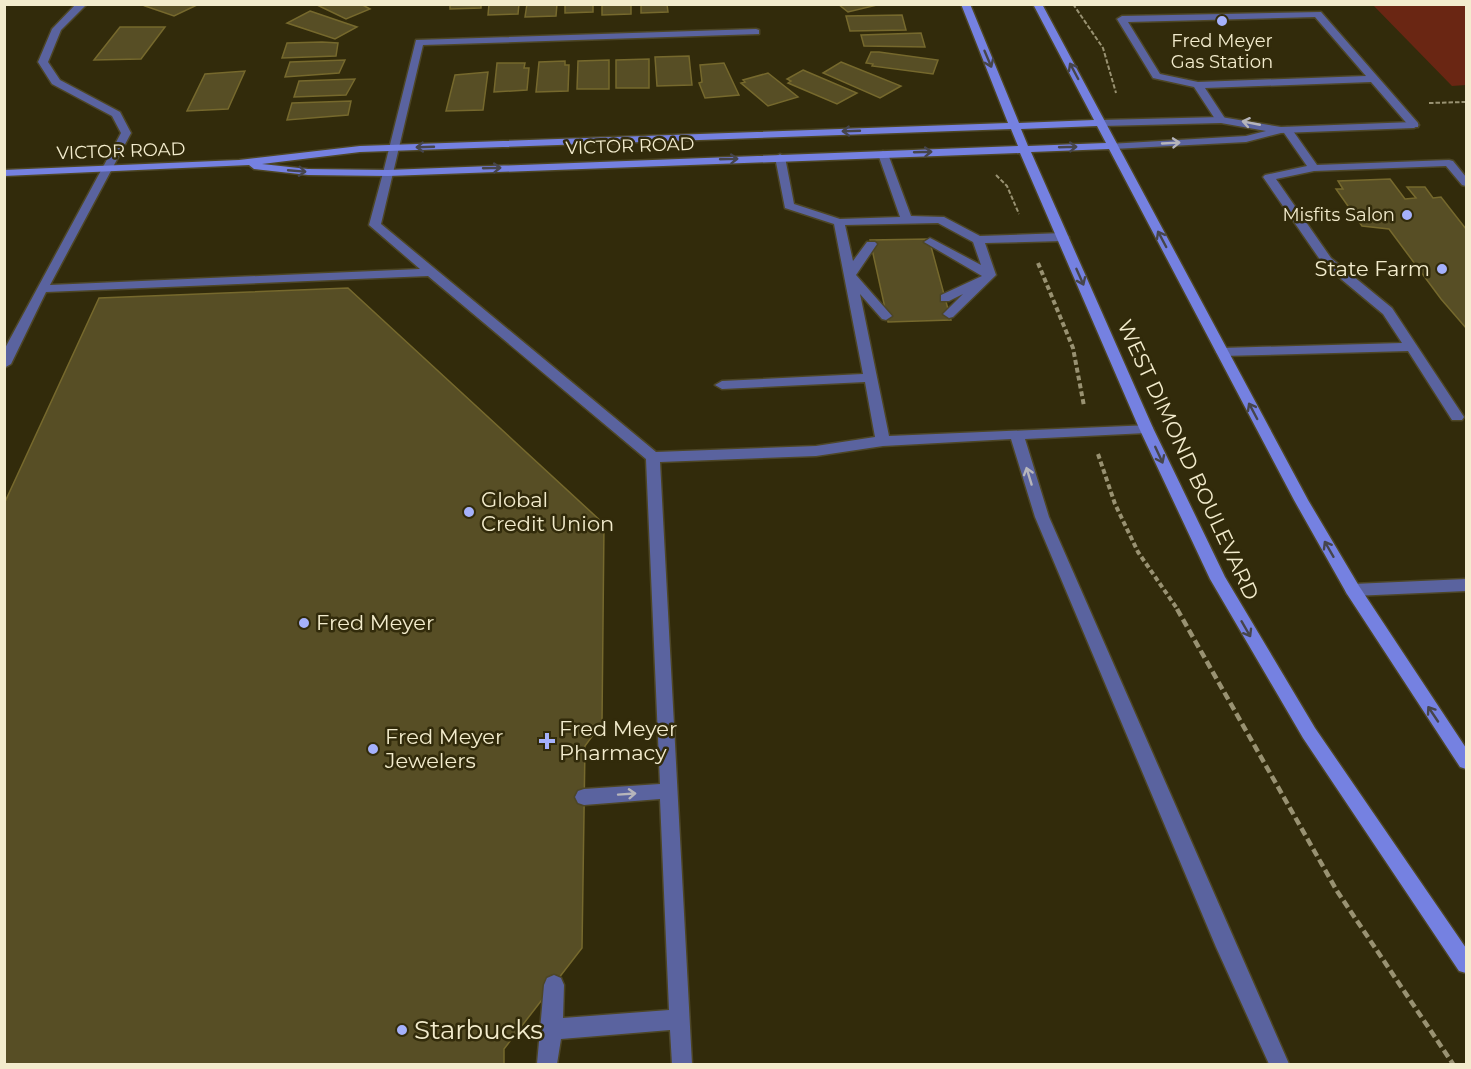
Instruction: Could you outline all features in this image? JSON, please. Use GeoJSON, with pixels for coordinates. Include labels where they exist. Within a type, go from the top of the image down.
{"type":"FeatureCollection","features":[{"type":"Feature","properties":{"kind":"main road","name":"WEST DIMOND BOULEVARD"},"geometry":{"type":"LineString","coordinates":[[965,4],[1024,148],[1146,428],[1218,579],[1269,668],[1333,769],[1467,964]]}},
{"type":"Feature","properties":{"kind":"main road"},"geometry":{"type":"LineString","coordinates":[[1037,4],[1222,352],[1353,590],[1467,762]]}},
{"type":"Feature","properties":{"kind":"main road","name":"VICTOR ROAD"},"geometry":{"type":"LineString","coordinates":[[4,173],[239,163],[326,151],[1101,123]]}},
{"type":"Feature","properties":{"kind":"main road","name":"VICTOR ROAD"},"geometry":{"type":"LineString","coordinates":[[239,163],[309,172],[388,172],[1113,146]]}},
{"type":"Feature","properties":{"kind":"street"},"geometry":{"type":"LineString","coordinates":[[4,364],[126,133],[116,114],[56,82],[43,62],[50,38],[75,9],[83,4]]}},
{"type":"Feature","properties":{"kind":"street"},"geometry":{"type":"LineString","coordinates":[[1113,146],[1246,139],[1284,130],[1414,124],[1318,14],[1122,19],[1156,76],[1198,85],[1374,80]]}},
{"type":"Feature","properties":{"kind":"street"},"geometry":{"type":"LineString","coordinates":[[756,32],[419,42],[375,225],[653,457],[816,451],[882,441],[1146,428]]}},
{"type":"Feature","properties":{"kind":"street"},"geometry":{"type":"LineString","coordinates":[[1198,85],[1221,120]]}},
{"type":"Feature","properties":{"kind":"street"},"geometry":{"type":"LineString","coordinates":[[1101,123],[1221,120],[1284,130],[1314,168]]}},
{"type":"Feature","properties":{"kind":"street"},"geometry":{"type":"LineString","coordinates":[[883,154],[907,220]]}},
{"type":"Feature","properties":{"kind":"street"},"geometry":{"type":"LineString","coordinates":[[780,157],[789,206],[839,222],[940,219],[978,240],[1063,237]]}},
{"type":"Feature","properties":{"kind":"street"},"geometry":{"type":"LineString","coordinates":[[1457,417],[1388,311],[1326,261],[1269,177],[1314,168],[1449,163],[1467,183]]}},
{"type":"Feature","properties":{"kind":"street"},"geometry":{"type":"LineString","coordinates":[[839,222],[882,441]]}},
{"type":"Feature","properties":{"kind":"street"},"geometry":{"type":"LineString","coordinates":[[978,240],[990,275]]}},
{"type":"Feature","properties":{"kind":"street"},"geometry":{"type":"LineString","coordinates":[[931,249],[990,275]]}},
{"type":"Feature","properties":{"kind":"street"},"geometry":{"type":"LineString","coordinates":[[849,275],[872,250]]}},
{"type":"Feature","properties":{"kind":"street"},"geometry":{"type":"LineString","coordinates":[[42,289],[431,272]]}},
{"type":"Feature","properties":{"kind":"street"},"geometry":{"type":"LineString","coordinates":[[849,275],[883,299]]}},
{"type":"Feature","properties":{"kind":"street"},"geometry":{"type":"LineString","coordinates":[[849,275],[886,316]]}},
{"type":"Feature","properties":{"kind":"street"},"geometry":{"type":"LineString","coordinates":[[945,298],[990,275]]}},
{"type":"Feature","properties":{"kind":"street"},"geometry":{"type":"LineString","coordinates":[[950,314],[990,275]]}},
{"type":"Feature","properties":{"kind":"street"},"geometry":{"type":"LineString","coordinates":[[1222,352],[1411,347]]}},
{"type":"Feature","properties":{"kind":"street"},"geometry":{"type":"LineString","coordinates":[[722,385],[869,378]]}},
{"type":"Feature","properties":{"kind":"street"},"geometry":{"type":"LineString","coordinates":[[1449,404],[1467,404]]}},
{"type":"Feature","properties":{"kind":"street"},"geometry":{"type":"LineString","coordinates":[[1017,435],[1042,517],[1279,1065]]}},
{"type":"Feature","properties":{"kind":"street"},"geometry":{"type":"LineString","coordinates":[[653,457],[682,1065]]}},
{"type":"Feature","properties":{"kind":"street"},"geometry":{"type":"LineString","coordinates":[[1353,590],[1467,585]]}},
{"type":"Feature","properties":{"kind":"street"},"geometry":{"type":"LineString","coordinates":[[584,797],[670,791]]}},
{"type":"Feature","properties":{"kind":"street"},"geometry":{"type":"LineString","coordinates":[[547,1065],[552,1029],[554,985]]}},
{"type":"Feature","properties":{"kind":"street"},"geometry":{"type":"LineString","coordinates":[[552,1029],[680,1019]]}},
{"type":"Feature","properties":{"kind":"path"},"geometry":{"type":"LineString","coordinates":[[1073,4],[1103,48],[1120,99]]}},
{"type":"Feature","properties":{"kind":"path"},"geometry":{"type":"LineString","coordinates":[[991,173],[1007,186],[1073,348],[1078,384],[1091,430],[1115,504],[1138,552],[1172,598],[1337,891],[1453,1065]]}},
{"type":"Feature","properties":{"kind":"shaded area"},"geometry":{"type":"Polygon","coordinates":[[[1373,5],[1466,5],[1466,85],[1452,86],[1373,5]]]}},
{"type":"Feature","properties":{"kind":"building"},"geometry":{"type":"Polygon","coordinates":[[[148,4],[199,4],[174,16],[145,6],[148,4]]]}},
{"type":"Feature","properties":{"kind":"building"},"geometry":{"type":"Polygon","coordinates":[[[315,4],[361,4],[370,9],[346,19],[315,4]]]}},
{"type":"Feature","properties":{"kind":"building"},"geometry":{"type":"Polygon","coordinates":[[[450,4],[481,4],[481,8],[450,9],[450,4]]]}},
{"type":"Feature","properties":{"kind":"building"},"geometry":{"type":"Polygon","coordinates":[[[489,4],[519,4],[518,14],[488,15],[489,4]]]}},
{"type":"Feature","properties":{"kind":"building"},"geometry":{"type":"Polygon","coordinates":[[[527,4],[557,4],[556,16],[525,17],[527,4]]]}},
{"type":"Feature","properties":{"kind":"building"},"geometry":{"type":"Polygon","coordinates":[[[565,4],[593,4],[593,12],[565,13],[565,4]]]}},
{"type":"Feature","properties":{"kind":"building"},"geometry":{"type":"Polygon","coordinates":[[[602,4],[631,4],[631,14],[602,15],[602,4]]]}},
{"type":"Feature","properties":{"kind":"building"},"geometry":{"type":"Polygon","coordinates":[[[641,4],[667,4],[668,12],[641,13],[641,4]]]}},
{"type":"Feature","properties":{"kind":"building"},"geometry":{"type":"Polygon","coordinates":[[[838,4],[881,4],[848,12],[838,4]]]}},
{"type":"Feature","properties":{"kind":"building"},"geometry":{"type":"Polygon","coordinates":[[[310,11],[357,27],[335,39],[287,23],[310,11]]]}},
{"type":"Feature","properties":{"kind":"building"},"geometry":{"type":"Polygon","coordinates":[[[902,15],[906,30],[850,31],[846,16],[902,15]]]}},
{"type":"Feature","properties":{"kind":"building"},"geometry":{"type":"Polygon","coordinates":[[[120,27],[165,27],[141,59],[94,60],[120,27]]]}},
{"type":"Feature","properties":{"kind":"building"},"geometry":{"type":"Polygon","coordinates":[[[921,33],[925,47],[864,46],[861,35],[921,33]]]}},
{"type":"Feature","properties":{"kind":"building"},"geometry":{"type":"Polygon","coordinates":[[[287,43],[338,43],[336,56],[282,58],[287,43]]]}},
{"type":"Feature","properties":{"kind":"building"},"geometry":{"type":"Polygon","coordinates":[[[871,52],[938,60],[933,74],[872,66],[873,64],[866,63],[871,52]]]}},
{"type":"Feature","properties":{"kind":"building"},"geometry":{"type":"Polygon","coordinates":[[[689,56],[692,85],[657,86],[655,57],[689,56]]]}},
{"type":"Feature","properties":{"kind":"building"},"geometry":{"type":"Polygon","coordinates":[[[649,59],[649,88],[616,88],[616,60],[649,59]]]}},
{"type":"Feature","properties":{"kind":"building"},"geometry":{"type":"Polygon","coordinates":[[[345,60],[339,73],[285,77],[290,62],[345,60]]]}},
{"type":"Feature","properties":{"kind":"building"},"geometry":{"type":"Polygon","coordinates":[[[609,60],[609,89],[577,89],[578,61],[609,60]]]}},
{"type":"Feature","properties":{"kind":"building"},"geometry":{"type":"Polygon","coordinates":[[[565,61],[565,65],[569,65],[568,91],[536,92],[539,62],[565,61]]]}},
{"type":"Feature","properties":{"kind":"building"},"geometry":{"type":"Polygon","coordinates":[[[841,62],[901,86],[880,98],[823,73],[841,62]]]}},
{"type":"Feature","properties":{"kind":"building"},"geometry":{"type":"Polygon","coordinates":[[[497,63],[525,63],[524,68],[529,68],[527,90],[494,92],[497,63]]]}},
{"type":"Feature","properties":{"kind":"building"},"geometry":{"type":"Polygon","coordinates":[[[724,63],[739,95],[705,98],[699,83],[702,82],[700,65],[724,63]]]}},
{"type":"Feature","properties":{"kind":"building"},"geometry":{"type":"Polygon","coordinates":[[[803,70],[857,93],[837,104],[788,83],[791,81],[787,79],[803,70]]]}},
{"type":"Feature","properties":{"kind":"building"},"geometry":{"type":"Polygon","coordinates":[[[245,71],[228,109],[187,111],[205,74],[245,71]]]}},
{"type":"Feature","properties":{"kind":"building"},"geometry":{"type":"Polygon","coordinates":[[[488,72],[483,110],[446,111],[455,75],[488,72]]]}},
{"type":"Feature","properties":{"kind":"building"},"geometry":{"type":"Polygon","coordinates":[[[768,73],[798,97],[768,106],[741,83],[745,82],[743,80],[768,73]]]}},
{"type":"Feature","properties":{"kind":"building"},"geometry":{"type":"Polygon","coordinates":[[[355,79],[346,95],[294,97],[299,81],[355,79]]]}},
{"type":"Feature","properties":{"kind":"building"},"geometry":{"type":"Polygon","coordinates":[[[351,101],[348,115],[287,120],[292,103],[351,101]]]}},
{"type":"Feature","properties":{"kind":"building"},"geometry":{"type":"Polygon","coordinates":[[[1390,179],[1405,199],[1416,198],[1407,187],[1425,187],[1433,198],[1441,197],[1466,229],[1466,328],[1441,299],[1389,229],[1362,226],[1336,189],[1343,189],[1338,181],[1390,179]]]}},
{"type":"Feature","properties":{"kind":"building"},"geometry":{"type":"Polygon","coordinates":[[[929,239],[951,320],[888,322],[870,240],[929,239]]]}},
{"type":"Feature","properties":{"kind":"building","name":"Fred Meyer"},"geometry":{"type":"Polygon","coordinates":[[[348,288],[604,524],[602,723],[585,746],[582,948],[504,1049],[504,1064],[4,1064],[4,504],[99,298],[348,288]]]}},
{"type":"Feature","properties":{"kind":"place","name":"Fred Meyer Gas Station"},"geometry":{"type":"Point","coordinates":[1222,21]}},
{"type":"Feature","properties":{"kind":"place","name":"Misfits Salon"},"geometry":{"type":"Point","coordinates":[1407,215]}},
{"type":"Feature","properties":{"kind":"place","name":"State Farm"},"geometry":{"type":"Point","coordinates":[1442,269]}},
{"type":"Feature","properties":{"kind":"place","name":"Global Credit Union"},"geometry":{"type":"Point","coordinates":[469,512]}},
{"type":"Feature","properties":{"kind":"place","name":"Fred Meyer"},"geometry":{"type":"Point","coordinates":[304,623]}},
{"type":"Feature","properties":{"kind":"place","name":"Fred Meyer Pharmacy"},"geometry":{"type":"Point","coordinates":[547,741]}},
{"type":"Feature","properties":{"kind":"place","name":"Fred Meyer Jewelers"},"geometry":{"type":"Point","coordinates":[373,749]}},
{"type":"Feature","properties":{"kind":"place","name":"Starbucks"},"geometry":{"type":"Point","coordinates":[402,1030]}}]}
